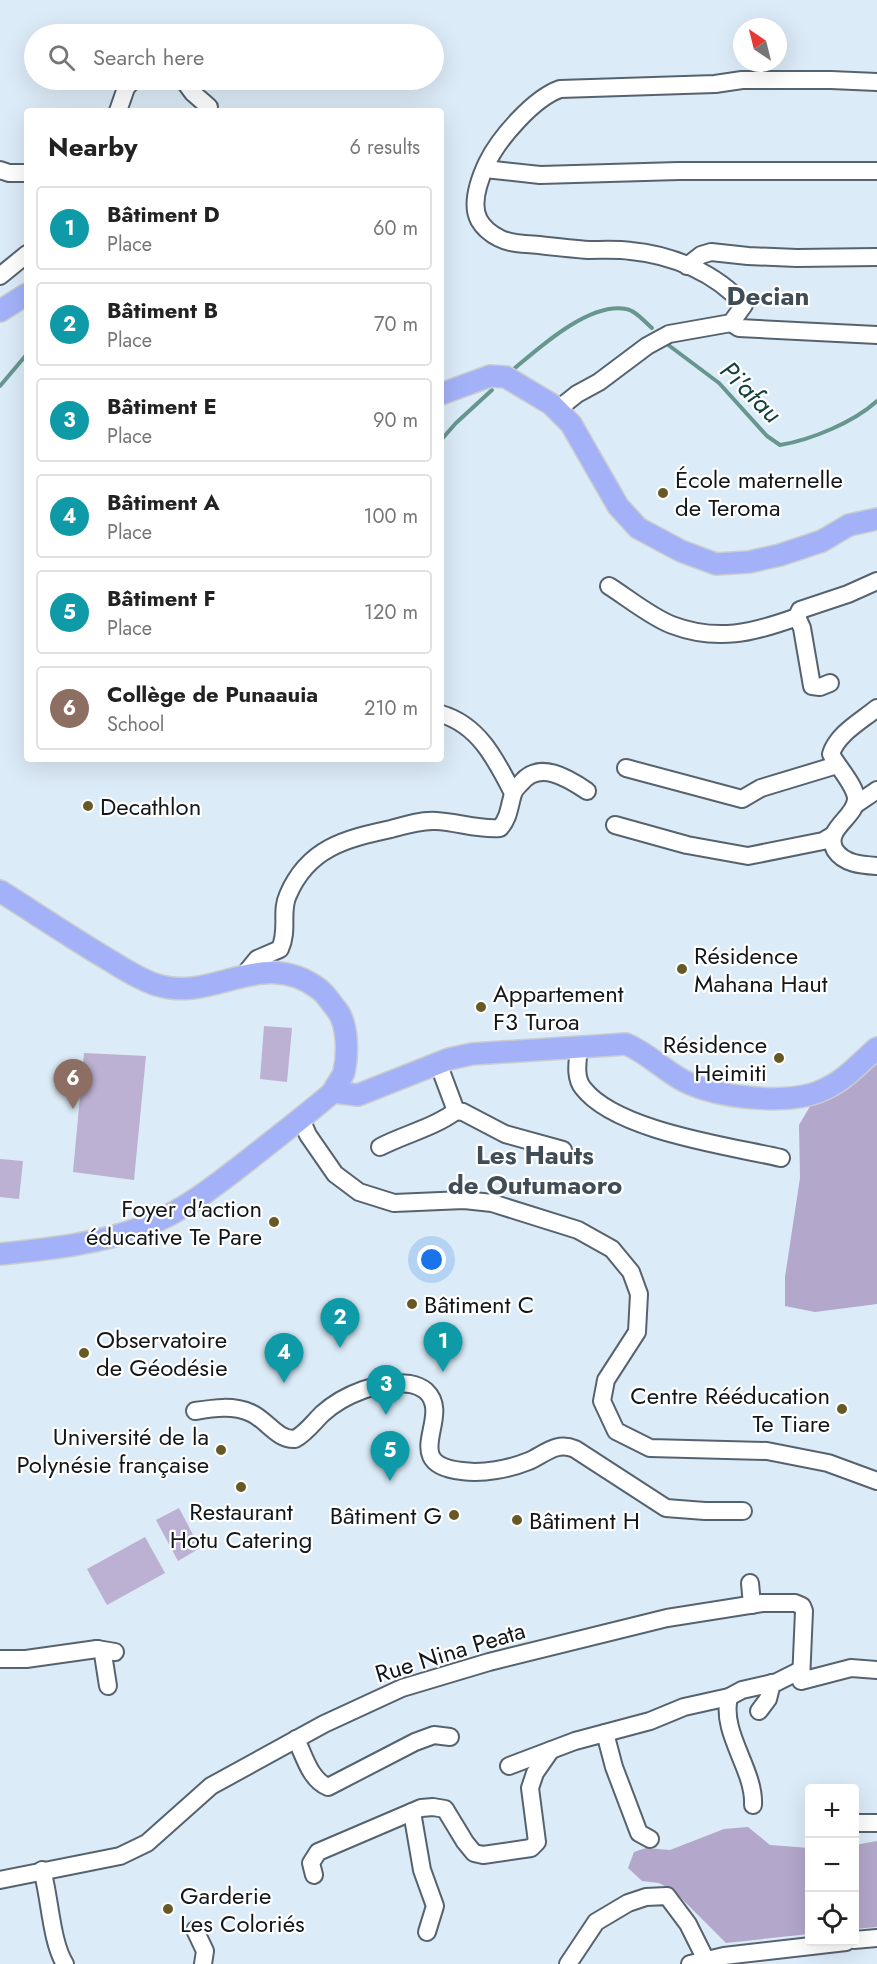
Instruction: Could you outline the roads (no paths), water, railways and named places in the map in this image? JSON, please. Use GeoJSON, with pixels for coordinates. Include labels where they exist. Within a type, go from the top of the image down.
{"type":"FeatureCollection","features":[{"type":"Feature","properties":{"kind":"main road"},"geometry":{"type":"LineString","coordinates":[[0,311],[24,296]]}},
{"type":"Feature","properties":{"kind":"main road"},"geometry":{"type":"LineString","coordinates":[[444,393],[490,376],[506,377],[551,404],[571,424],[618,507],[638,528],[681,551],[716,564],[749,562],[780,555],[822,541],[849,525],[877,519]]}},
{"type":"Feature","properties":{"kind":"main road"},"geometry":{"type":"LineString","coordinates":[[0,891],[71,937],[138,977],[157,985],[176,988],[195,987],[268,971],[298,976],[321,990],[340,1014],[347,1044],[343,1073],[333,1092],[302,1119],[179,1210],[144,1227],[87,1242],[0,1254]]}},
{"type":"Feature","properties":{"kind":"main road"},"geometry":{"type":"LineString","coordinates":[[333,1092],[358,1095],[438,1063],[472,1054],[626,1044],[639,1049],[682,1080],[706,1090],[776,1099],[810,1095],[828,1088],[846,1076],[877,1048]]}},
{"type":"Feature","properties":{"kind":"street"},"geometry":{"type":"LineString","coordinates":[[731,323],[744,305],[734,294],[701,270],[660,257],[631,251],[524,244],[500,239],[486,230],[478,218],[476,201],[484,169],[498,144],[538,102],[549,93],[560,89],[715,84],[742,80],[877,82]]}},
{"type":"Feature","properties":{"kind":"street"},"geometry":{"type":"LineString","coordinates":[[119,108],[125,90]]}},
{"type":"Feature","properties":{"kind":"street"},"geometry":{"type":"LineString","coordinates":[[191,90],[209,107]]}},
{"type":"Feature","properties":{"kind":"street"},"geometry":{"type":"LineString","coordinates":[[484,169],[540,175],[690,171],[877,171]]}},
{"type":"Feature","properties":{"kind":"street"},"geometry":{"type":"LineString","coordinates":[[0,170],[9,173],[24,173]]}},
{"type":"Feature","properties":{"kind":"street"},"geometry":{"type":"LineString","coordinates":[[687,266],[702,255],[711,252],[787,258],[877,257]]}},
{"type":"Feature","properties":{"kind":"street"},"geometry":{"type":"LineString","coordinates":[[0,276],[24,256]]}},
{"type":"Feature","properties":{"kind":"street"},"geometry":{"type":"LineString","coordinates":[[557,410],[647,346],[669,334],[731,323],[739,328],[877,335]]}},
{"type":"Feature","properties":{"kind":"street"},"geometry":{"type":"LineString","coordinates":[[609,586],[671,624],[712,635],[737,634],[797,616],[800,610],[848,594],[877,581]]}},
{"type":"Feature","properties":{"kind":"street"},"geometry":{"type":"LineString","coordinates":[[797,616],[802,628],[812,686],[820,687],[830,683]]}},
{"type":"Feature","properties":{"kind":"street"},"geometry":{"type":"LineString","coordinates":[[855,805],[854,789],[831,754],[833,746],[847,732],[877,708]]}},
{"type":"Feature","properties":{"kind":"street"},"geometry":{"type":"LineString","coordinates":[[244,975],[257,959],[280,949],[286,925],[284,903],[289,892],[311,860],[326,850],[346,839],[423,822],[453,822],[476,828],[500,828],[505,823],[512,805],[513,793],[497,762],[485,743],[461,723],[444,715]]}},
{"type":"Feature","properties":{"kind":"street"},"geometry":{"type":"LineString","coordinates":[[626,768],[742,799],[761,788],[837,765]]}},
{"type":"Feature","properties":{"kind":"street"},"geometry":{"type":"LineString","coordinates":[[513,793],[524,779],[536,771],[545,771],[561,777],[587,792]]}},
{"type":"Feature","properties":{"kind":"street"},"geometry":{"type":"LineString","coordinates":[[615,825],[687,845],[748,856],[823,841],[833,835],[855,805],[877,790]]}},
{"type":"Feature","properties":{"kind":"street"},"geometry":{"type":"LineString","coordinates":[[833,835],[832,843],[836,852],[843,859],[859,865],[877,866]]}},
{"type":"Feature","properties":{"kind":"street"},"geometry":{"type":"LineString","coordinates":[[579,1047],[577,1068],[582,1087],[604,1107],[628,1120],[669,1133],[781,1158]]}},
{"type":"Feature","properties":{"kind":"street"},"geometry":{"type":"LineString","coordinates":[[438,1063],[456,1112]]}},
{"type":"Feature","properties":{"kind":"street"},"geometry":{"type":"LineString","coordinates":[[380,1147],[456,1112],[463,1112],[505,1134],[563,1150]]}},
{"type":"Feature","properties":{"kind":"street"},"geometry":{"type":"LineString","coordinates":[[302,1119],[308,1135],[335,1174],[359,1192],[394,1203],[464,1200],[492,1203],[578,1230],[612,1249],[631,1272],[639,1294],[637,1332],[606,1380],[602,1401],[616,1431],[650,1448],[766,1451],[828,1463],[877,1481]]}},
{"type":"Feature","properties":{"kind":"street"},"geometry":{"type":"LineString","coordinates":[[195,1410],[233,1408],[244,1410],[265,1422],[283,1437],[295,1439],[331,1406],[354,1393],[372,1387],[408,1383],[420,1386],[432,1397],[435,1404],[429,1448],[432,1459],[443,1467],[464,1472],[496,1470],[527,1462],[555,1447],[565,1445],[628,1481],[666,1508],[743,1511]]}},
{"type":"Feature","properties":{"kind":"street"},"geometry":{"type":"LineString","coordinates":[[750,1583],[752,1605]]}},
{"type":"Feature","properties":{"kind":"street","name":"Rue Nina Peata"},"geometry":{"type":"LineString","coordinates":[[0,1880],[120,1856],[147,1843],[211,1786],[296,1739],[402,1688],[489,1662],[667,1618],[752,1605],[795,1603],[802,1606],[804,1611],[801,1670]]}},
{"type":"Feature","properties":{"kind":"street"},"geometry":{"type":"LineString","coordinates":[[97,1648],[103,1654],[108,1686]]}},
{"type":"Feature","properties":{"kind":"street"},"geometry":{"type":"LineString","coordinates":[[0,1659],[26,1659],[97,1648],[115,1652]]}},
{"type":"Feature","properties":{"kind":"street"},"geometry":{"type":"LineString","coordinates":[[509,1766],[575,1740],[772,1683],[801,1670],[801,1681],[851,1668],[877,1670]]}},
{"type":"Feature","properties":{"kind":"street"},"geometry":{"type":"LineString","coordinates":[[759,1711],[768,1699],[772,1683]]}},
{"type":"Feature","properties":{"kind":"street"},"geometry":{"type":"LineString","coordinates":[[729,1696],[728,1717],[748,1778],[753,1805]]}},
{"type":"Feature","properties":{"kind":"street"},"geometry":{"type":"LineString","coordinates":[[605,1733],[614,1767],[639,1833],[650,1839]]}},
{"type":"Feature","properties":{"kind":"street"},"geometry":{"type":"LineString","coordinates":[[296,1739],[319,1784],[328,1787],[415,1742],[434,1735],[450,1737]]}},
{"type":"Feature","properties":{"kind":"street"},"geometry":{"type":"LineString","coordinates":[[314,1875],[311,1863],[318,1852],[421,1808],[445,1809],[474,1853],[483,1855],[531,1848],[537,1842],[530,1788],[535,1773],[551,1750]]}},
{"type":"Feature","properties":{"kind":"street"},"geometry":{"type":"LineString","coordinates":[[412,1812],[422,1870],[435,1906],[427,1932]]}},
{"type":"Feature","properties":{"kind":"street"},"geometry":{"type":"LineString","coordinates":[[859,1823],[877,1822]]}},
{"type":"Feature","properties":{"kind":"street"},"geometry":{"type":"LineString","coordinates":[[42,1870],[57,1942],[65,1964]]}},
{"type":"Feature","properties":{"kind":"street"},"geometry":{"type":"LineString","coordinates":[[568,1964],[596,1922],[628,1903],[646,1897],[667,1896],[688,1924],[698,1962],[805,1946]]}},
{"type":"Feature","properties":{"kind":"street"},"geometry":{"type":"LineString","coordinates":[[195,1930],[205,1951],[203,1964]]}},
{"type":"Feature","properties":{"kind":"street"},"geometry":{"type":"LineString","coordinates":[[859,1940],[877,1938]]}},
{"type":"Feature","properties":{"kind":"waterway","name":"Pi'afau"},"geometry":{"type":"LineString","coordinates":[[515,368],[552,338],[597,312],[626,309],[636,314],[652,328]]}},
{"type":"Feature","properties":{"kind":"waterway","name":"Pi'afau"},"geometry":{"type":"LineString","coordinates":[[667,344],[719,383],[767,436],[780,445],[832,429],[877,401]]}},
{"type":"Feature","properties":{"kind":"waterway","name":"Pi'afau"},"geometry":{"type":"LineString","coordinates":[[0,386],[24,358]]}},
{"type":"Feature","properties":{"kind":"waterway","name":"Pi'afau"},"geometry":{"type":"LineString","coordinates":[[444,437],[492,390]]}},
{"type":"Feature","properties":{"kind":"place","name":"École maternelle de Teroma"},"geometry":{"type":"Point","coordinates":[663,493]}},
{"type":"Feature","properties":{"kind":"place","name":"Decathlon"},"geometry":{"type":"Point","coordinates":[88,806]}},
{"type":"Feature","properties":{"kind":"place","name":"Résidence Mahana Haut"},"geometry":{"type":"Point","coordinates":[682,969]}},
{"type":"Feature","properties":{"kind":"place","name":"Appartement F3 Turoa"},"geometry":{"type":"Point","coordinates":[481,1007]}},
{"type":"Feature","properties":{"kind":"place","name":"Résidence Heimiti"},"geometry":{"type":"Point","coordinates":[779,1058]}},
{"type":"Feature","properties":{"kind":"place","name":"Collège de Punaauia"},"geometry":{"type":"Point","coordinates":[73,1109]}},
{"type":"Feature","properties":{"kind":"place","name":"Foyer d'action éducative Te Pare"},"geometry":{"type":"Point","coordinates":[274,1222]}},
{"type":"Feature","properties":{"kind":"place","name":"Bâtiment C"},"geometry":{"type":"Point","coordinates":[412,1304]}},
{"type":"Feature","properties":{"kind":"place","name":"Bâtiment B"},"geometry":{"type":"Point","coordinates":[340,1348]}},
{"type":"Feature","properties":{"kind":"place","name":"Observatoire de Géodésie"},"geometry":{"type":"Point","coordinates":[84,1353]}},
{"type":"Feature","properties":{"kind":"place","name":"Bâtiment D"},"geometry":{"type":"Point","coordinates":[443,1372]}},
{"type":"Feature","properties":{"kind":"place","name":"Bâtiment A"},"geometry":{"type":"Point","coordinates":[284,1383]}},
{"type":"Feature","properties":{"kind":"place","name":"Centre Rééducation Te Tiare"},"geometry":{"type":"Point","coordinates":[842,1409]}},
{"type":"Feature","properties":{"kind":"place","name":"Bâtiment E"},"geometry":{"type":"Point","coordinates":[386,1415]}},
{"type":"Feature","properties":{"kind":"place","name":"Université de la Polynésie française"},"geometry":{"type":"Point","coordinates":[221,1450]}},
{"type":"Feature","properties":{"kind":"place","name":"Bâtiment F"},"geometry":{"type":"Point","coordinates":[390,1481]}},
{"type":"Feature","properties":{"kind":"place","name":"Restaurant Hotu Catering"},"geometry":{"type":"Point","coordinates":[241,1487]}},
{"type":"Feature","properties":{"kind":"place","name":"Bâtiment G"},"geometry":{"type":"Point","coordinates":[454,1515]}},
{"type":"Feature","properties":{"kind":"place","name":"Bâtiment H"},"geometry":{"type":"Point","coordinates":[517,1520]}},
{"type":"Feature","properties":{"kind":"place","name":"Garderie Les Coloriés"},"geometry":{"type":"Point","coordinates":[168,1909]}},
{"type":"Feature","properties":{"kind":"district","name":"Decian"},"geometry":{"type":"Point","coordinates":[768,296]}},
{"type":"Feature","properties":{"kind":"district","name":"Les Hauts de Outumaoro"},"geometry":{"type":"Point","coordinates":[535,1170]}}]}
